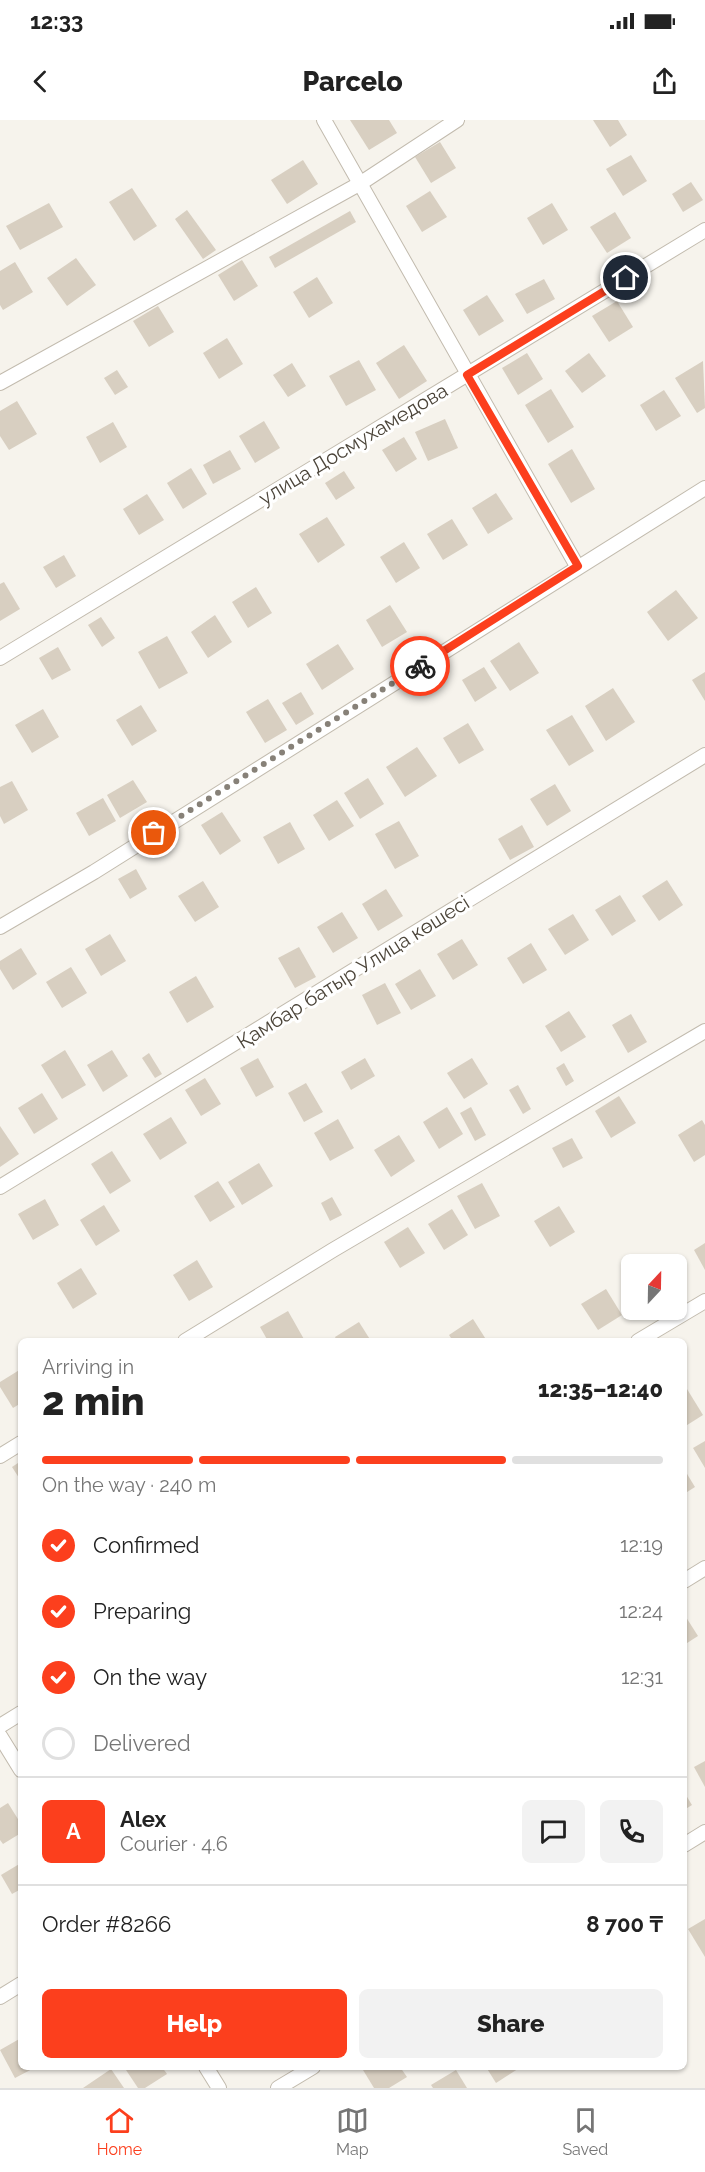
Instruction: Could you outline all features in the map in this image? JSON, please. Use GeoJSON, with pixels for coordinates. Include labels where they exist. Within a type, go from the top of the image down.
{"type":"FeatureCollection","features":[{"type":"Feature","properties":{"kind":"street"},"geometry":{"type":"LineString","coordinates":[[324,120],[467,375],[578,566]]}},
{"type":"Feature","properties":{"kind":"street"},"geometry":{"type":"LineString","coordinates":[[0,383],[361,183],[457,120]]}},
{"type":"Feature","properties":{"kind":"street","name":"улица Досмухамедова"},"geometry":{"type":"LineString","coordinates":[[0,658],[705,230]]}},
{"type":"Feature","properties":{"kind":"street"},"geometry":{"type":"LineString","coordinates":[[0,927],[104,865],[705,488]]}},
{"type":"Feature","properties":{"kind":"street","name":"Қамбар батыр Улица көшесі"},"geometry":{"type":"LineString","coordinates":[[0,1187],[705,755]]}},
{"type":"Feature","properties":{"kind":"street"},"geometry":{"type":"LineString","coordinates":[[191,1338],[333,1250],[705,1031]]}},
{"type":"Feature","properties":{"kind":"street"},"geometry":{"type":"LineString","coordinates":[[643,1338],[705,1301]]}},
{"type":"Feature","properties":{"kind":"street"},"geometry":{"type":"LineString","coordinates":[[0,1456],[18,1445]]}},
{"type":"Feature","properties":{"kind":"street"},"geometry":{"type":"LineString","coordinates":[[687,1579],[705,1568]]}},
{"type":"Feature","properties":{"kind":"street"},"geometry":{"type":"LineString","coordinates":[[0,1726],[18,1715]]}},
{"type":"Feature","properties":{"kind":"street"},"geometry":{"type":"LineString","coordinates":[[0,1736],[18,1765]]}},
{"type":"Feature","properties":{"kind":"street"},"geometry":{"type":"LineString","coordinates":[[687,1843],[705,1832]]}},
{"type":"Feature","properties":{"kind":"street"},"geometry":{"type":"LineString","coordinates":[[0,1997],[18,1986]]}},
{"type":"Feature","properties":{"kind":"street"},"geometry":{"type":"LineString","coordinates":[[208,2070],[219,2088]]}},
{"type":"Feature","properties":{"kind":"street"},"geometry":{"type":"LineString","coordinates":[[278,2088],[308,2070]]}},
{"type":"Feature","properties":{"kind":"building"},"geometry":{"type":"Polygon","coordinates":[[[350,120],[389,120],[397,133],[369,150],[350,120]]]}},
{"type":"Feature","properties":{"kind":"building"},"geometry":{"type":"Polygon","coordinates":[[[593,120],[618,120],[627,135],[610,147],[593,120]]]}},
{"type":"Feature","properties":{"kind":"building"},"geometry":{"type":"Polygon","coordinates":[[[440,142],[456,168],[431,183],[415,157],[440,142]]]}},
{"type":"Feature","properties":{"kind":"building"},"geometry":{"type":"Polygon","coordinates":[[[631,155],[647,181],[623,196],[606,169],[631,155]]]}},
{"type":"Feature","properties":{"kind":"building"},"geometry":{"type":"Polygon","coordinates":[[[303,160],[318,184],[287,204],[271,180],[303,160]]]}},
{"type":"Feature","properties":{"kind":"building"},"geometry":{"type":"Polygon","coordinates":[[[691,182],[703,200],[683,212],[672,194],[691,182]]]}},
{"type":"Feature","properties":{"kind":"building"},"geometry":{"type":"Polygon","coordinates":[[[132,188],[157,226],[134,241],[109,202],[132,188]]]}},
{"type":"Feature","properties":{"kind":"building"},"geometry":{"type":"Polygon","coordinates":[[[430,191],[447,217],[422,232],[406,206],[430,191]]]}},
{"type":"Feature","properties":{"kind":"building"},"geometry":{"type":"Polygon","coordinates":[[[49,203],[63,227],[20,250],[6,226],[49,203]]]}},
{"type":"Feature","properties":{"kind":"building"},"geometry":{"type":"Polygon","coordinates":[[[552,203],[568,230],[543,245],[527,218],[552,203]]]}},
{"type":"Feature","properties":{"kind":"building"},"geometry":{"type":"Polygon","coordinates":[[[187,210],[216,250],[203,259],[175,219],[187,210]]]}},
{"type":"Feature","properties":{"kind":"building"},"geometry":{"type":"Polygon","coordinates":[[[350,211],[356,222],[275,268],[269,257],[350,211]]]}},
{"type":"Feature","properties":{"kind":"building"},"geometry":{"type":"Polygon","coordinates":[[[615,212],[631,238],[607,253],[590,227],[615,212]]]}},
{"type":"Feature","properties":{"kind":"building"},"geometry":{"type":"Polygon","coordinates":[[[76,258],[96,285],[67,306],[47,278],[76,258]]]}},
{"type":"Feature","properties":{"kind":"building"},"geometry":{"type":"Polygon","coordinates":[[[242,260],[258,286],[234,301],[218,275],[242,260]]]}},
{"type":"Feature","properties":{"kind":"building"},"geometry":{"type":"Polygon","coordinates":[[[15,262],[33,292],[3,310],[0,305],[0,271],[15,262]]]}},
{"type":"Feature","properties":{"kind":"building"},"geometry":{"type":"Polygon","coordinates":[[[317,277],[333,303],[309,318],[293,292],[317,277]]]}},
{"type":"Feature","properties":{"kind":"building"},"geometry":{"type":"Polygon","coordinates":[[[544,279],[555,299],[527,314],[515,294],[544,279]]]}},
{"type":"Feature","properties":{"kind":"building"},"geometry":{"type":"Polygon","coordinates":[[[487,295],[504,321],[479,336],[463,310],[487,295]]]}},
{"type":"Feature","properties":{"kind":"building"},"geometry":{"type":"Polygon","coordinates":[[[617,301],[633,327],[609,342],[592,316],[617,301]]]}},
{"type":"Feature","properties":{"kind":"building"},"geometry":{"type":"Polygon","coordinates":[[[158,306],[174,332],[149,347],[133,321],[158,306]]]}},
{"type":"Feature","properties":{"kind":"building"},"geometry":{"type":"Polygon","coordinates":[[[227,338],[243,364],[219,379],[203,353],[227,338]]]}},
{"type":"Feature","properties":{"kind":"building"},"geometry":{"type":"Polygon","coordinates":[[[404,345],[427,381],[399,399],[376,363],[404,345]]]}},
{"type":"Feature","properties":{"kind":"building"},"geometry":{"type":"Polygon","coordinates":[[[527,353],[543,379],[518,395],[502,368],[527,353]]]}},
{"type":"Feature","properties":{"kind":"building"},"geometry":{"type":"Polygon","coordinates":[[[589,353],[606,376],[582,393],[565,371],[589,353]]]}},
{"type":"Feature","properties":{"kind":"building"},"geometry":{"type":"Polygon","coordinates":[[[359,360],[376,390],[346,406],[329,376],[359,360]]]}},
{"type":"Feature","properties":{"kind":"building"},"geometry":{"type":"Polygon","coordinates":[[[703,361],[705,408],[697,413],[675,378],[703,361]]]}},
{"type":"Feature","properties":{"kind":"building"},"geometry":{"type":"Polygon","coordinates":[[[292,363],[306,386],[288,397],[273,375],[292,363]]]}},
{"type":"Feature","properties":{"kind":"building"},"geometry":{"type":"Polygon","coordinates":[[[117,370],[128,387],[115,395],[104,378],[117,370]]]}},
{"type":"Feature","properties":{"kind":"building"},"geometry":{"type":"Polygon","coordinates":[[[551,389],[574,427],[548,443],[525,405],[551,389]]]}},
{"type":"Feature","properties":{"kind":"building"},"geometry":{"type":"Polygon","coordinates":[[[664,390],[681,416],[656,431],[640,405],[664,390]]]}},
{"type":"Feature","properties":{"kind":"building"},"geometry":{"type":"Polygon","coordinates":[[[17,401],[37,434],[9,450],[0,436],[0,411],[17,401]]]}},
{"type":"Feature","properties":{"kind":"building"},"geometry":{"type":"Polygon","coordinates":[[[445,419],[458,448],[428,461],[415,432],[445,419]]]}},
{"type":"Feature","properties":{"kind":"building"},"geometry":{"type":"Polygon","coordinates":[[[264,421],[280,448],[255,463],[239,436],[264,421]]]}},
{"type":"Feature","properties":{"kind":"building"},"geometry":{"type":"Polygon","coordinates":[[[113,422],[127,447],[100,463],[86,437],[113,422]]]}},
{"type":"Feature","properties":{"kind":"building"},"geometry":{"type":"Polygon","coordinates":[[[404,437],[417,459],[396,472],[382,450],[404,437]]]}},
{"type":"Feature","properties":{"kind":"building"},"geometry":{"type":"Polygon","coordinates":[[[572,449],[595,489],[571,503],[548,464],[572,449]]]}},
{"type":"Feature","properties":{"kind":"building"},"geometry":{"type":"Polygon","coordinates":[[[230,450],[241,469],[213,484],[203,465],[230,450]]]}},
{"type":"Feature","properties":{"kind":"building"},"geometry":{"type":"Polygon","coordinates":[[[191,468],[207,494],[183,509],[167,483],[191,468]]]}},
{"type":"Feature","properties":{"kind":"building"},"geometry":{"type":"Polygon","coordinates":[[[344,471],[355,488],[336,500],[325,483],[344,471]]]}},
{"type":"Feature","properties":{"kind":"building"},"geometry":{"type":"Polygon","coordinates":[[[496,493],[513,519],[488,534],[472,508],[496,493]]]}},
{"type":"Feature","properties":{"kind":"building"},"geometry":{"type":"Polygon","coordinates":[[[147,494],[164,520],[139,535],[123,509],[147,494]]]}},
{"type":"Feature","properties":{"kind":"building"},"geometry":{"type":"Polygon","coordinates":[[[327,517],[345,545],[318,563],[299,534],[327,517]]]}},
{"type":"Feature","properties":{"kind":"building"},"geometry":{"type":"Polygon","coordinates":[[[452,519],[468,545],[443,560],[427,534],[452,519]]]}},
{"type":"Feature","properties":{"kind":"building"},"geometry":{"type":"Polygon","coordinates":[[[404,542],[420,568],[396,583],[380,557],[404,542]]]}},
{"type":"Feature","properties":{"kind":"building"},"geometry":{"type":"Polygon","coordinates":[[[64,555],[76,576],[56,588],[43,567],[64,555]]]}},
{"type":"Feature","properties":{"kind":"building"},"geometry":{"type":"Polygon","coordinates":[[[4,582],[20,609],[0,621],[0,584],[4,582]]]}},
{"type":"Feature","properties":{"kind":"building"},"geometry":{"type":"Polygon","coordinates":[[[256,587],[272,613],[248,628],[232,602],[256,587]]]}},
{"type":"Feature","properties":{"kind":"building"},"geometry":{"type":"Polygon","coordinates":[[[676,590],[698,618],[668,641],[647,612],[676,590]]]}},
{"type":"Feature","properties":{"kind":"building"},"geometry":{"type":"Polygon","coordinates":[[[390,605],[407,632],[382,647],[366,620],[390,605]]]}},
{"type":"Feature","properties":{"kind":"building"},"geometry":{"type":"Polygon","coordinates":[[[215,615],[232,642],[208,658],[191,632],[215,615]]]}},
{"type":"Feature","properties":{"kind":"building"},"geometry":{"type":"Polygon","coordinates":[[[101,617],[115,638],[102,647],[88,625],[101,617]]]}},
{"type":"Feature","properties":{"kind":"building"},"geometry":{"type":"Polygon","coordinates":[[[167,636],[188,673],[159,689],[138,652],[167,636]]]}},
{"type":"Feature","properties":{"kind":"building"},"geometry":{"type":"Polygon","coordinates":[[[519,642],[539,673],[510,691],[490,661],[519,642]]]}},
{"type":"Feature","properties":{"kind":"building"},"geometry":{"type":"Polygon","coordinates":[[[338,644],[354,669],[322,690],[306,664],[338,644]]]}},
{"type":"Feature","properties":{"kind":"building"},"geometry":{"type":"Polygon","coordinates":[[[58,647],[71,670],[52,680],[39,658],[58,647]]]}},
{"type":"Feature","properties":{"kind":"building"},"geometry":{"type":"Polygon","coordinates":[[[484,667],[497,688],[475,702],[462,680],[484,667]]]}},
{"type":"Feature","properties":{"kind":"building"},"geometry":{"type":"Polygon","coordinates":[[[705,672],[705,701],[692,680],[705,672]]]}},
{"type":"Feature","properties":{"kind":"building"},"geometry":{"type":"Polygon","coordinates":[[[613,688],[635,722],[606,741],[585,706],[613,688]]]}},
{"type":"Feature","properties":{"kind":"building"},"geometry":{"type":"Polygon","coordinates":[[[301,692],[314,714],[296,725],[282,703],[301,692]]]}},
{"type":"Feature","properties":{"kind":"building"},"geometry":{"type":"Polygon","coordinates":[[[268,699],[287,730],[265,743],[246,712],[268,699]]]}},
{"type":"Feature","properties":{"kind":"building"},"geometry":{"type":"Polygon","coordinates":[[[141,705],[157,731],[132,746],[116,720],[141,705]]]}},
{"type":"Feature","properties":{"kind":"building"},"geometry":{"type":"Polygon","coordinates":[[[43,709],[59,737],[32,753],[15,725],[43,709]]]}},
{"type":"Feature","properties":{"kind":"building"},"geometry":{"type":"Polygon","coordinates":[[[572,715],[594,751],[569,766],[546,730],[572,715]]]}},
{"type":"Feature","properties":{"kind":"building"},"geometry":{"type":"Polygon","coordinates":[[[468,723],[484,750],[459,764],[443,738],[468,723]]]}},
{"type":"Feature","properties":{"kind":"building"},"geometry":{"type":"Polygon","coordinates":[[[417,747],[437,776],[405,797],[386,767],[417,747]]]}},
{"type":"Feature","properties":{"kind":"building"},"geometry":{"type":"Polygon","coordinates":[[[368,778],[384,804],[360,819],[344,793],[368,778]]]}},
{"type":"Feature","properties":{"kind":"building"},"geometry":{"type":"Polygon","coordinates":[[[133,780],[147,802],[120,818],[107,795],[133,780]]]}},
{"type":"Feature","properties":{"kind":"building"},"geometry":{"type":"Polygon","coordinates":[[[12,781],[28,810],[4,824],[0,816],[0,787],[12,781]]]}},
{"type":"Feature","properties":{"kind":"building"},"geometry":{"type":"Polygon","coordinates":[[[555,784],[571,811],[547,826],[530,799],[555,784]]]}},
{"type":"Feature","properties":{"kind":"building"},"geometry":{"type":"Polygon","coordinates":[[[103,798],[116,821],[89,836],[76,813],[103,798]]]}},
{"type":"Feature","properties":{"kind":"building"},"geometry":{"type":"Polygon","coordinates":[[[337,800],[354,826],[329,841],[313,815],[337,800]]]}},
{"type":"Feature","properties":{"kind":"building"},"geometry":{"type":"Polygon","coordinates":[[[222,812],[241,841],[220,855],[201,825],[222,812]]]}},
{"type":"Feature","properties":{"kind":"building"},"geometry":{"type":"Polygon","coordinates":[[[399,821],[419,856],[395,869],[375,834],[399,821]]]}},
{"type":"Feature","properties":{"kind":"building"},"geometry":{"type":"Polygon","coordinates":[[[290,822],[305,849],[278,864],[263,837],[290,822]]]}},
{"type":"Feature","properties":{"kind":"building"},"geometry":{"type":"Polygon","coordinates":[[[522,825],[534,847],[510,860],[498,839],[522,825]]]}},
{"type":"Feature","properties":{"kind":"building"},"geometry":{"type":"Polygon","coordinates":[[[136,869],[147,889],[130,899],[118,879],[136,869]]]}},
{"type":"Feature","properties":{"kind":"building"},"geometry":{"type":"Polygon","coordinates":[[[667,880],[683,905],[659,921],[642,896],[667,880]]]}},
{"type":"Feature","properties":{"kind":"building"},"geometry":{"type":"Polygon","coordinates":[[[203,881],[219,907],[195,922],[178,896],[203,881]]]}},
{"type":"Feature","properties":{"kind":"building"},"geometry":{"type":"Polygon","coordinates":[[[386,889],[403,916],[378,931],[362,904],[386,889]]]}},
{"type":"Feature","properties":{"kind":"building"},"geometry":{"type":"Polygon","coordinates":[[[620,895],[636,921],[612,936],[595,910],[620,895]]]}},
{"type":"Feature","properties":{"kind":"building"},"geometry":{"type":"Polygon","coordinates":[[[342,912],[358,938],[333,953],[317,927],[342,912]]]}},
{"type":"Feature","properties":{"kind":"building"},"geometry":{"type":"Polygon","coordinates":[[[573,914],[589,940],[565,955],[548,929],[573,914]]]}},
{"type":"Feature","properties":{"kind":"building"},"geometry":{"type":"Polygon","coordinates":[[[110,934],[126,961],[101,976],[85,949],[110,934]]]}},
{"type":"Feature","properties":{"kind":"building"},"geometry":{"type":"Polygon","coordinates":[[[462,939],[478,965],[453,980],[437,954],[462,939]]]}},
{"type":"Feature","properties":{"kind":"building"},"geometry":{"type":"Polygon","coordinates":[[[531,943],[547,970],[523,984],[507,958],[531,943]]]}},
{"type":"Feature","properties":{"kind":"building"},"geometry":{"type":"Polygon","coordinates":[[[299,947],[316,977],[295,988],[278,958],[299,947]]]}},
{"type":"Feature","properties":{"kind":"building"},"geometry":{"type":"Polygon","coordinates":[[[21,948],[37,974],[13,990],[0,969],[0,961],[21,948]]]}},
{"type":"Feature","properties":{"kind":"building"},"geometry":{"type":"Polygon","coordinates":[[[71,967],[87,993],[62,1008],[46,982],[71,967]]]}},
{"type":"Feature","properties":{"kind":"building"},"geometry":{"type":"Polygon","coordinates":[[[420,969],[436,996],[411,1010],[395,984],[420,969]]]}},
{"type":"Feature","properties":{"kind":"building"},"geometry":{"type":"Polygon","coordinates":[[[196,976],[214,1007],[187,1023],[169,992],[196,976]]]}},
{"type":"Feature","properties":{"kind":"building"},"geometry":{"type":"Polygon","coordinates":[[[385,983],[401,1013],[377,1025],[362,995],[385,983]]]}},
{"type":"Feature","properties":{"kind":"building"},"geometry":{"type":"Polygon","coordinates":[[[569,1011],[586,1037],[561,1052],[545,1026],[569,1011]]]}},
{"type":"Feature","properties":{"kind":"building"},"geometry":{"type":"Polygon","coordinates":[[[631,1014],[647,1042],[628,1053],[612,1025],[631,1014]]]}},
{"type":"Feature","properties":{"kind":"building"},"geometry":{"type":"Polygon","coordinates":[[[65,1050],[86,1085],[62,1099],[41,1065],[65,1050]]]}},
{"type":"Feature","properties":{"kind":"building"},"geometry":{"type":"Polygon","coordinates":[[[112,1050],[128,1076],[103,1092],[87,1065],[112,1050]]]}},
{"type":"Feature","properties":{"kind":"building"},"geometry":{"type":"Polygon","coordinates":[[[149,1053],[162,1074],[155,1078],[142,1058],[149,1053]]]}},
{"type":"Feature","properties":{"kind":"building"},"geometry":{"type":"Polygon","coordinates":[[[258,1058],[274,1087],[256,1097],[240,1068],[258,1058]]]}},
{"type":"Feature","properties":{"kind":"building"},"geometry":{"type":"Polygon","coordinates":[[[365,1058],[375,1076],[351,1090],[341,1072],[365,1058]]]}},
{"type":"Feature","properties":{"kind":"building"},"geometry":{"type":"Polygon","coordinates":[[[472,1058],[488,1084],[464,1099],[447,1073],[472,1058]]]}},
{"type":"Feature","properties":{"kind":"building"},"geometry":{"type":"Polygon","coordinates":[[[564,1063],[574,1081],[566,1086],[556,1068],[564,1063]]]}},
{"type":"Feature","properties":{"kind":"building"},"geometry":{"type":"Polygon","coordinates":[[[205,1078],[221,1104],[201,1116],[185,1090],[205,1078]]]}},
{"type":"Feature","properties":{"kind":"building"},"geometry":{"type":"Polygon","coordinates":[[[306,1083],[323,1112],[304,1122],[288,1093],[306,1083]]]}},
{"type":"Feature","properties":{"kind":"building"},"geometry":{"type":"Polygon","coordinates":[[[518,1085],[531,1109],[523,1114],[509,1090],[518,1085]]]}},
{"type":"Feature","properties":{"kind":"building"},"geometry":{"type":"Polygon","coordinates":[[[42,1093],[58,1119],[34,1134],[18,1108],[42,1093]]]}},
{"type":"Feature","properties":{"kind":"building"},"geometry":{"type":"Polygon","coordinates":[[[619,1096],[636,1123],[611,1138],[595,1111],[619,1096]]]}},
{"type":"Feature","properties":{"kind":"building"},"geometry":{"type":"Polygon","coordinates":[[[447,1107],[463,1134],[439,1149],[423,1122],[447,1107]]]}},
{"type":"Feature","properties":{"kind":"building"},"geometry":{"type":"Polygon","coordinates":[[[471,1107],[486,1135],[475,1141],[460,1113],[471,1107]]]}},
{"type":"Feature","properties":{"kind":"building"},"geometry":{"type":"Polygon","coordinates":[[[171,1117],[187,1143],[160,1160],[143,1134],[171,1117]]]}},
{"type":"Feature","properties":{"kind":"building"},"geometry":{"type":"Polygon","coordinates":[[[338,1119],[354,1148],[330,1161],[314,1133],[338,1119]]]}},
{"type":"Feature","properties":{"kind":"building"},"geometry":{"type":"Polygon","coordinates":[[[702,1120],[705,1125],[705,1155],[694,1162],[678,1135],[702,1120]]]}},
{"type":"Feature","properties":{"kind":"building"},"geometry":{"type":"Polygon","coordinates":[[[0,1126],[19,1154],[0,1167],[0,1126]]]}},
{"type":"Feature","properties":{"kind":"building"},"geometry":{"type":"Polygon","coordinates":[[[399,1135],[415,1161],[391,1177],[374,1150],[399,1135]]]}},
{"type":"Feature","properties":{"kind":"building"},"geometry":{"type":"Polygon","coordinates":[[[572,1138],[583,1158],[563,1168],[552,1148],[572,1138]]]}},
{"type":"Feature","properties":{"kind":"building"},"geometry":{"type":"Polygon","coordinates":[[[112,1151],[131,1181],[110,1194],[91,1164],[112,1151]]]}},
{"type":"Feature","properties":{"kind":"building"},"geometry":{"type":"Polygon","coordinates":[[[259,1163],[273,1186],[242,1205],[228,1182],[259,1163]]]}},
{"type":"Feature","properties":{"kind":"building"},"geometry":{"type":"Polygon","coordinates":[[[218,1181],[235,1207],[210,1222],[194,1196],[218,1181]]]}},
{"type":"Feature","properties":{"kind":"building"},"geometry":{"type":"Polygon","coordinates":[[[482,1183],[500,1216],[475,1229],[457,1196],[482,1183]]]}},
{"type":"Feature","properties":{"kind":"building"},"geometry":{"type":"Polygon","coordinates":[[[332,1197],[342,1215],[330,1221],[321,1203],[332,1197]]]}},
{"type":"Feature","properties":{"kind":"building"},"geometry":{"type":"Polygon","coordinates":[[[45,1199],[59,1225],[33,1240],[18,1214],[45,1199]]]}},
{"type":"Feature","properties":{"kind":"building"},"geometry":{"type":"Polygon","coordinates":[[[104,1205],[120,1231],[96,1246],[80,1220],[104,1205]]]}},
{"type":"Feature","properties":{"kind":"building"},"geometry":{"type":"Polygon","coordinates":[[[559,1206],[575,1232],[550,1247],[534,1221],[559,1206]]]}},
{"type":"Feature","properties":{"kind":"building"},"geometry":{"type":"Polygon","coordinates":[[[452,1209],[468,1235],[444,1250],[428,1224],[452,1209]]]}},
{"type":"Feature","properties":{"kind":"building"},"geometry":{"type":"Polygon","coordinates":[[[408,1227],[425,1253],[400,1268],[384,1242],[408,1227]]]}},
{"type":"Feature","properties":{"kind":"building"},"geometry":{"type":"Polygon","coordinates":[[[705,1243],[705,1270],[694,1250],[705,1243]]]}},
{"type":"Feature","properties":{"kind":"building"},"geometry":{"type":"Polygon","coordinates":[[[197,1260],[213,1287],[189,1301],[173,1275],[197,1260]]]}},
{"type":"Feature","properties":{"kind":"building"},"geometry":{"type":"Polygon","coordinates":[[[81,1268],[97,1294],[73,1309],[57,1283],[81,1268]]]}},
{"type":"Feature","properties":{"kind":"building"},"geometry":{"type":"Polygon","coordinates":[[[606,1289],[621,1316],[598,1330],[581,1304],[606,1289]]]}},
{"type":"Feature","properties":{"kind":"building"},"geometry":{"type":"Polygon","coordinates":[[[288,1311],[303,1338],[266,1338],[260,1327],[288,1311]]]}},
{"type":"Feature","properties":{"kind":"building"},"geometry":{"type":"Polygon","coordinates":[[[473,1319],[485,1338],[451,1338],[449,1335],[473,1319]]]}},
{"type":"Feature","properties":{"kind":"building"},"geometry":{"type":"Polygon","coordinates":[[[359,1322],[369,1338],[336,1338],[359,1322]]]}},
{"type":"Feature","properties":{"kind":"building"},"geometry":{"type":"Polygon","coordinates":[[[18,1371],[18,1405],[13,1408],[0,1387],[0,1382],[18,1371]]]}},
{"type":"Feature","properties":{"kind":"building"},"geometry":{"type":"Polygon","coordinates":[[[687,1389],[703,1415],[687,1425],[687,1389]]]}},
{"type":"Feature","properties":{"kind":"building"},"geometry":{"type":"Polygon","coordinates":[[[705,1441],[705,1468],[693,1448],[705,1441]]]}},
{"type":"Feature","properties":{"kind":"building"},"geometry":{"type":"Polygon","coordinates":[[[18,1463],[18,1476],[12,1467],[18,1463]]]}},
{"type":"Feature","properties":{"kind":"building"},"geometry":{"type":"Polygon","coordinates":[[[687,1474],[695,1487],[687,1492],[687,1474]]]}},
{"type":"Feature","properties":{"kind":"building"},"geometry":{"type":"Polygon","coordinates":[[[687,1619],[698,1636],[687,1643],[687,1619]]]}},
{"type":"Feature","properties":{"kind":"building"},"geometry":{"type":"Polygon","coordinates":[[[705,1761],[705,1787],[694,1767],[705,1761]]]}},
{"type":"Feature","properties":{"kind":"building"},"geometry":{"type":"Polygon","coordinates":[[[687,1797],[692,1805],[687,1808],[687,1797]]]}},
{"type":"Feature","properties":{"kind":"building"},"geometry":{"type":"Polygon","coordinates":[[[8,1803],[18,1819],[18,1835],[3,1844],[0,1840],[0,1808],[8,1803]]]}},
{"type":"Feature","properties":{"kind":"building"},"geometry":{"type":"Polygon","coordinates":[[[18,1865],[18,1891],[12,1894],[1,1875],[18,1865]]]}},
{"type":"Feature","properties":{"kind":"building"},"geometry":{"type":"Polygon","coordinates":[[[705,1919],[705,1957],[688,1929],[705,1919]]]}},
{"type":"Feature","properties":{"kind":"building"},"geometry":{"type":"Polygon","coordinates":[[[18,2040],[18,2070],[30,2070],[15,2078],[0,2050],[18,2040]]]}},
{"type":"Feature","properties":{"kind":"building"},"geometry":{"type":"Polygon","coordinates":[[[112,2070],[124,2088],[83,2088],[112,2070]]]}},
{"type":"Feature","properties":{"kind":"building"},"geometry":{"type":"Polygon","coordinates":[[[126,2070],[164,2070],[167,2074],[145,2088],[138,2088],[126,2070]]]}},
{"type":"Feature","properties":{"kind":"building"},"geometry":{"type":"Polygon","coordinates":[[[363,2070],[402,2070],[407,2077],[389,2088],[374,2088],[363,2070]]]}},
{"type":"Feature","properties":{"kind":"building"},"geometry":{"type":"Polygon","coordinates":[[[456,2070],[467,2088],[433,2088],[431,2085],[456,2070]]]}},
{"type":"Feature","properties":{"kind":"building"},"geometry":{"type":"Polygon","coordinates":[[[488,2070],[516,2070],[496,2083],[488,2070]]]}},
{"type":"Feature","properties":{"kind":"way so far"},"geometry":{"type":"LineString","coordinates":[[154,833],[420,666]]}},
{"type":"Feature","properties":{"kind":"route"},"geometry":{"type":"LineString","coordinates":[[420,666],[578,566],[467,375],[626,278]]}}]}
